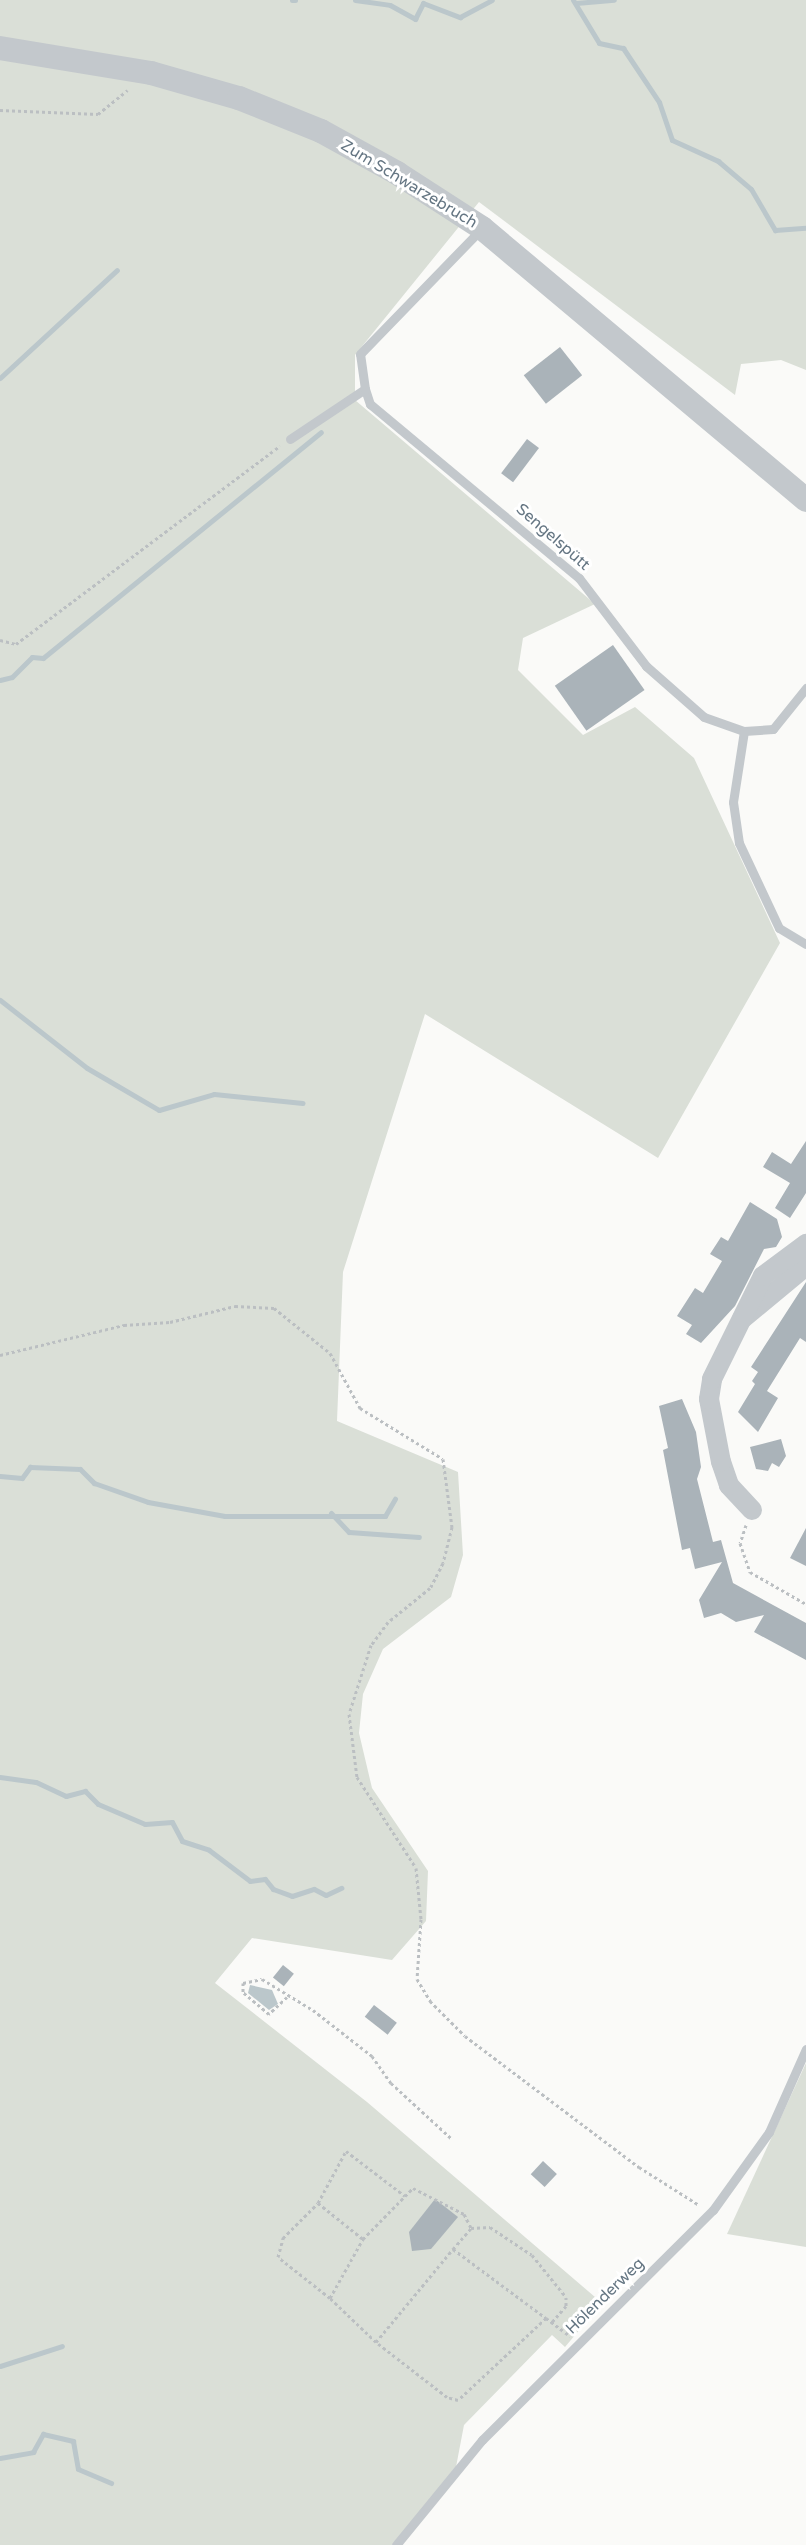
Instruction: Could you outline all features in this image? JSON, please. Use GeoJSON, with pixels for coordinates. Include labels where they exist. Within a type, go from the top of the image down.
{"type":"FeatureCollection","features":[{"type":"Feature","properties":{"kind":"street","name":"Zum Schwarzebruch"},"geometry":{"type":"LineString","coordinates":[[0,48],[151,73],[239,98],[321,131],[482,228],[806,500]]}},
{"type":"Feature","properties":{"kind":"street"},"geometry":{"type":"LineString","coordinates":[[752,1510],[729,1485],[709,1399],[712,1379],[762,1276],[806,1244]]}},
{"type":"Feature","properties":{"kind":"street"},"geometry":{"type":"LineString","coordinates":[[742,1318],[806,1266]]}},
{"type":"Feature","properties":{"kind":"lane","name":"Sengelspütt"},"geometry":{"type":"LineString","coordinates":[[482,228],[360,354],[365,389],[370,404],[579,578],[646,666],[704,717],[744,731],[773,729],[806,688]]}},
{"type":"Feature","properties":{"kind":"lane"},"geometry":{"type":"LineString","coordinates":[[290,439],[365,389]]}},
{"type":"Feature","properties":{"kind":"lane"},"geometry":{"type":"LineString","coordinates":[[744,731],[734,802],[739,843],[779,928],[806,944]]}},
{"type":"Feature","properties":{"kind":"lane","name":"Hölenderweg"},"geometry":{"type":"LineString","coordinates":[[396,2545],[482,2440],[713,2210],[769,2132],[806,2049]]}},
{"type":"Feature","properties":{"kind":"path"},"geometry":{"type":"LineString","coordinates":[[0,110],[98,114],[131,86],[120,84]]}},
{"type":"Feature","properties":{"kind":"path"},"geometry":{"type":"LineString","coordinates":[[0,640],[16,644],[290,439]]}},
{"type":"Feature","properties":{"kind":"path"},"geometry":{"type":"LineString","coordinates":[[0,1355],[124,1325],[170,1322],[235,1306],[274,1308],[330,1353],[360,1408],[443,1459],[452,1517],[443,1563],[430,1588],[370,1645],[349,1714],[357,1777],[416,1868],[421,1919],[417,1979],[430,2001],[465,2036],[639,2167],[713,2210]]}},
{"type":"Feature","properties":{"kind":"path"},"geometry":{"type":"LineString","coordinates":[[752,1510],[740,1543],[744,1564],[760,1580],[806,1604]]}},
{"type":"Feature","properties":{"kind":"path"},"geometry":{"type":"LineString","coordinates":[[287,1997],[269,2014],[243,1992],[243,1983],[262,1979],[287,1997],[313,2010],[372,2056],[391,2084],[452,2139]]}},
{"type":"Feature","properties":{"kind":"path"},"geometry":{"type":"LineString","coordinates":[[405,2196],[346,2151],[318,2203],[283,2238],[278,2257],[330,2298],[376,2342],[447,2397],[458,2400],[546,2318]]}},
{"type":"Feature","properties":{"kind":"path"},"geometry":{"type":"LineString","coordinates":[[330,2298],[363,2239],[413,2188],[431,2198],[434,2194],[464,2214],[471,2228]]}},
{"type":"Feature","properties":{"kind":"path"},"geometry":{"type":"LineString","coordinates":[[318,2203],[363,2239]]}},
{"type":"Feature","properties":{"kind":"path"},"geometry":{"type":"LineString","coordinates":[[376,2342],[471,2228]]}},
{"type":"Feature","properties":{"kind":"path"},"geometry":{"type":"LineString","coordinates":[[471,2228],[498,2231],[552,2276],[566,2306],[552,2322]]}},
{"type":"Feature","properties":{"kind":"path"},"geometry":{"type":"LineString","coordinates":[[453,2249],[579,2342]]}},
{"type":"Feature","properties":{"kind":"shaded area"},"geometry":{"type":"Polygon","coordinates":[[[0,0],[806,0],[806,370],[781,360],[741,364],[735,395],[479,202],[355,355],[355,400],[595,604],[523,638],[518,670],[583,735],[635,707],[694,758],[780,943],[658,1158],[425,1014],[343,1272],[337,1421],[458,1472],[463,1555],[451,1597],[383,1649],[363,1694],[359,1733],[372,1788],[428,1871],[426,1921],[392,1960],[252,1938],[215,1983],[367,2102],[602,2303],[565,2347],[552,2335],[464,2425],[456,2467],[392,2545],[0,2545],[0,0]]]}},
{"type":"Feature","properties":{"kind":"shaded area"},"geometry":{"type":"Polygon","coordinates":[[[250,1985],[272,1990],[278,2004],[269,2010],[248,1993],[250,1985]]]}},
{"type":"Feature","properties":{"kind":"shaded area"},"geometry":{"type":"Polygon","coordinates":[[[806,2063],[806,2247],[727,2234],[806,2063]]]}},
{"type":"Feature","properties":{"kind":"building"},"geometry":{"type":"Polygon","coordinates":[[[560,347],[582,375],[546,404],[524,375],[560,347]]]}},
{"type":"Feature","properties":{"kind":"building"},"geometry":{"type":"Polygon","coordinates":[[[527,439],[539,448],[513,482],[501,473],[527,439]]]}},
{"type":"Feature","properties":{"kind":"building"},"geometry":{"type":"Polygon","coordinates":[[[613,645],[645,690],[586,731],[555,686],[613,645]]]}},
{"type":"Feature","properties":{"kind":"building"},"geometry":{"type":"Polygon","coordinates":[[[806,1141],[806,1193],[790,1218],[775,1208],[790,1183],[763,1167],[772,1152],[791,1164],[806,1141]]]}},
{"type":"Feature","properties":{"kind":"building"},"geometry":{"type":"Polygon","coordinates":[[[750,1202],[777,1219],[782,1237],[776,1247],[764,1249],[735,1306],[701,1343],[686,1334],[692,1325],[677,1316],[695,1288],[703,1293],[722,1261],[710,1254],[721,1237],[728,1241],[750,1202]]]}},
{"type":"Feature","properties":{"kind":"building"},"geometry":{"type":"Polygon","coordinates":[[[806,1282],[806,1342],[800,1338],[767,1391],[778,1398],[758,1432],[738,1412],[755,1384],[752,1381],[758,1372],[751,1367],[806,1282]]]}},
{"type":"Feature","properties":{"kind":"building"},"geometry":{"type":"Polygon","coordinates":[[[682,1399],[696,1432],[701,1467],[697,1479],[713,1542],[721,1540],[733,1583],[806,1623],[806,1660],[754,1632],[764,1615],[736,1622],[721,1613],[704,1618],[699,1600],[722,1562],[695,1569],[690,1548],[682,1550],[663,1450],[668,1448],[659,1406],[682,1399]]]}},
{"type":"Feature","properties":{"kind":"building"},"geometry":{"type":"Polygon","coordinates":[[[781,1439],[786,1456],[779,1467],[772,1463],[768,1471],[756,1469],[750,1447],[781,1439]]]}},
{"type":"Feature","properties":{"kind":"building"},"geometry":{"type":"Polygon","coordinates":[[[806,1528],[806,1566],[790,1558],[806,1528]]]}},
{"type":"Feature","properties":{"kind":"building"},"geometry":{"type":"Polygon","coordinates":[[[283,1965],[294,1974],[284,1986],[273,1977],[283,1965]]]}},
{"type":"Feature","properties":{"kind":"building"},"geometry":{"type":"Polygon","coordinates":[[[374,2005],[397,2023],[388,2035],[365,2017],[374,2005]]]}},
{"type":"Feature","properties":{"kind":"building"},"geometry":{"type":"Polygon","coordinates":[[[543,2161],[557,2174],[545,2187],[531,2174],[543,2161]]]}},
{"type":"Feature","properties":{"kind":"building"},"geometry":{"type":"Polygon","coordinates":[[[435,2199],[458,2217],[431,2249],[412,2251],[409,2232],[435,2199]]]}},
{"type":"Feature","properties":{"kind":"waterway"},"geometry":{"type":"LineString","coordinates":[[355,0],[390,5],[415,19],[423,3],[460,17],[492,0]]}},
{"type":"Feature","properties":{"kind":"waterway"},"geometry":{"type":"LineString","coordinates":[[573,0],[599,43],[623,48],[659,102],[672,140],[718,161],[751,189],[775,230],[806,228]]}},
{"type":"Feature","properties":{"kind":"waterway"},"geometry":{"type":"LineString","coordinates":[[576,3],[614,0]]}},
{"type":"Feature","properties":{"kind":"waterway"},"geometry":{"type":"LineString","coordinates":[[0,378],[117,270]]}},
{"type":"Feature","properties":{"kind":"waterway"},"geometry":{"type":"LineString","coordinates":[[0,680],[12,677],[32,657],[43,658],[321,432]]}},
{"type":"Feature","properties":{"kind":"waterway"},"geometry":{"type":"LineString","coordinates":[[0,1000],[87,1068],[159,1110],[214,1094],[303,1103]]}},
{"type":"Feature","properties":{"kind":"waterway"},"geometry":{"type":"LineString","coordinates":[[0,1476],[22,1478],[30,1467],[80,1469],[94,1483],[148,1502],[225,1516],[385,1516],[395,1499]]}},
{"type":"Feature","properties":{"kind":"waterway"},"geometry":{"type":"LineString","coordinates":[[331,1513],[349,1532],[419,1537]]}},
{"type":"Feature","properties":{"kind":"waterway"},"geometry":{"type":"LineString","coordinates":[[0,1777],[36,1782],[66,1796],[85,1791],[98,1804],[145,1824],[172,1822],[182,1841],[209,1850],[250,1881],[265,1879],[273,1889],[292,1896],[314,1889],[326,1895],[341,1888]]}},
{"type":"Feature","properties":{"kind":"waterway"},"geometry":{"type":"LineString","coordinates":[[0,2366],[62,2346]]}},
{"type":"Feature","properties":{"kind":"waterway"},"geometry":{"type":"LineString","coordinates":[[0,2458],[33,2452],[43,2434],[73,2441],[78,2469],[111,2483]]}}]}
